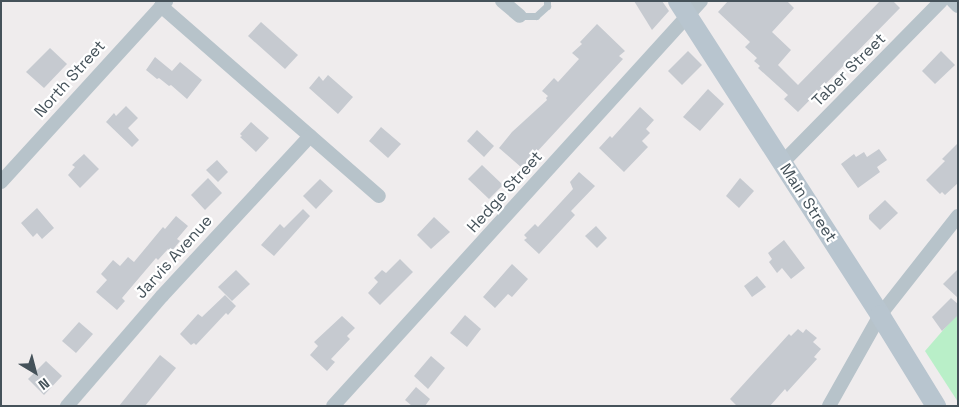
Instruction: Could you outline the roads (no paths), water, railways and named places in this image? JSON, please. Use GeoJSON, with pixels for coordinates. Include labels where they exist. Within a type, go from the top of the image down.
{"type":"FeatureCollection","features":[{"type":"Feature","properties":{"kind":"main road","name":"Main Street"},"geometry":{"type":"LineString","coordinates":[[683,9],[880,315],[936,406]]}},
{"type":"Feature","properties":{"kind":"street"},"geometry":{"type":"LineString","coordinates":[[502,1],[520,16]]}},
{"type":"Feature","properties":{"kind":"street","name":"Hedge Street"},"geometry":{"type":"LineString","coordinates":[[333,406],[683,9],[701,1]]}},
{"type":"Feature","properties":{"kind":"street","name":"Taber Street"},"geometry":{"type":"LineString","coordinates":[[782,163],[941,1]]}},
{"type":"Feature","properties":{"kind":"street"},"geometry":{"type":"LineString","coordinates":[[953,1],[958,6]]}},
{"type":"Feature","properties":{"kind":"street"},"geometry":{"type":"LineString","coordinates":[[163,4],[379,196]]}},
{"type":"Feature","properties":{"kind":"street","name":"North Street"},"geometry":{"type":"LineString","coordinates":[[1,182],[163,4]]}},
{"type":"Feature","properties":{"kind":"street","name":"Jarvis Avenue"},"geometry":{"type":"LineString","coordinates":[[67,406],[162,296],[310,136]]}},
{"type":"Feature","properties":{"kind":"street"},"geometry":{"type":"LineString","coordinates":[[829,406],[880,315],[958,216]]}},
{"type":"Feature","properties":{"kind":"lane"},"geometry":{"type":"LineString","coordinates":[[520,16],[536,16],[547,6],[547,1]]}}]}
